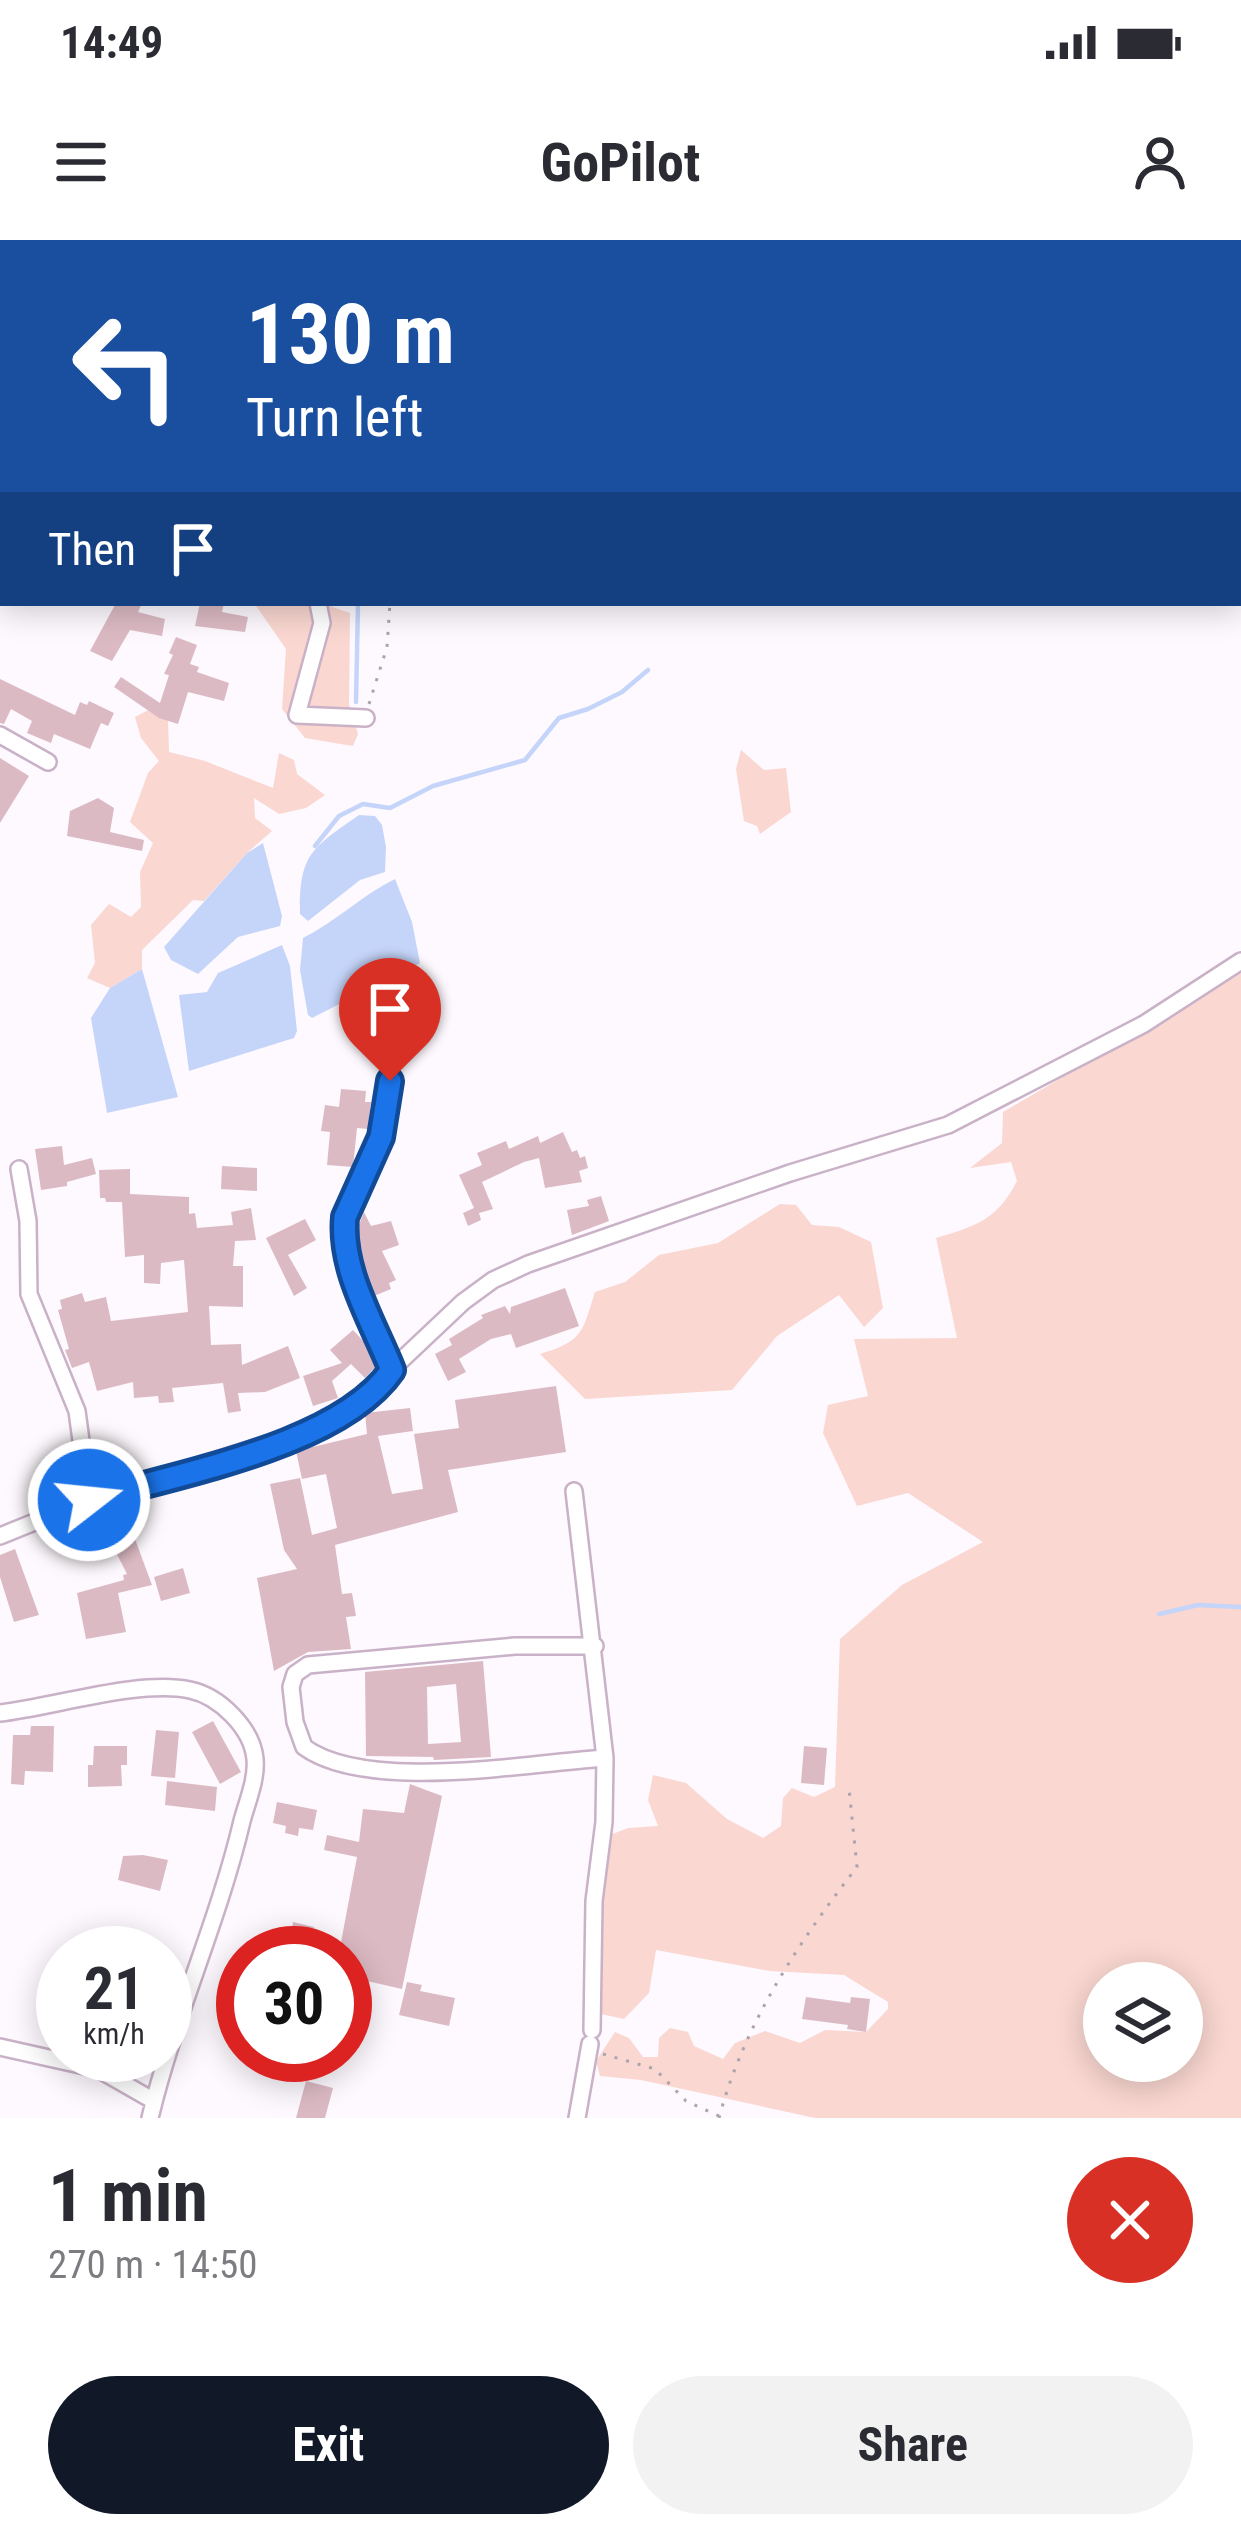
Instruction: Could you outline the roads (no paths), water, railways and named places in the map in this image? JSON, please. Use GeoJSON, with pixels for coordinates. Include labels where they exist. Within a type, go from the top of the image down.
{"type":"FeatureCollection","features":[{"type":"Feature","properties":{"kind":"street"},"geometry":{"type":"LineString","coordinates":[[319,606],[322,623],[297,715],[366,718]]}},
{"type":"Feature","properties":{"kind":"street"},"geometry":{"type":"LineString","coordinates":[[0,735],[48,762]]}},
{"type":"Feature","properties":{"kind":"street"},"geometry":{"type":"LineString","coordinates":[[0,1536],[89,1500],[321,1427],[377,1391],[392,1370],[463,1302],[494,1280],[790,1173],[948,1125],[1144,1024],[1241,961]]}},
{"type":"Feature","properties":{"kind":"street"},"geometry":{"type":"LineString","coordinates":[[390,1081],[385,1126],[350,1204],[344,1231],[350,1270],[392,1370]]}},
{"type":"Feature","properties":{"kind":"street"},"geometry":{"type":"LineString","coordinates":[[19,1169],[28,1221],[29,1294],[77,1412],[89,1500]]}},
{"type":"Feature","properties":{"kind":"street"},"geometry":{"type":"LineString","coordinates":[[574,1491],[605,1758],[604,1822],[594,1901],[591,2042],[578,2118]]}},
{"type":"Feature","properties":{"kind":"street"},"geometry":{"type":"LineString","coordinates":[[595,1646],[515,1646],[308,1665],[295,1674],[293,1707],[304,1747],[328,1760],[346,1763],[433,1773],[605,1758]]}},
{"type":"Feature","properties":{"kind":"street"},"geometry":{"type":"LineString","coordinates":[[0,1713],[143,1690],[193,1690],[214,1698],[231,1715],[255,1756],[220,1906],[152,2110],[98,2069],[0,2047]]}},
{"type":"Feature","properties":{"kind":"water"},"geometry":{"type":"Polygon","coordinates":[[[359,815],[375,816],[382,825],[385,872],[360,880],[308,921],[300,914],[306,865],[319,845],[359,815]]]}},
{"type":"Feature","properties":{"kind":"water"},"geometry":{"type":"Polygon","coordinates":[[[263,843],[282,916],[280,926],[238,937],[198,974],[171,960],[164,947],[247,853],[263,843]]]}},
{"type":"Feature","properties":{"kind":"water"},"geometry":{"type":"Polygon","coordinates":[[[395,879],[412,922],[420,963],[312,1018],[300,970],[303,938],[395,879]]]}},
{"type":"Feature","properties":{"kind":"water"},"geometry":{"type":"Polygon","coordinates":[[[282,945],[290,966],[294,1038],[189,1071],[179,995],[207,992],[218,973],[282,945]]]}},
{"type":"Feature","properties":{"kind":"water"},"geometry":{"type":"Polygon","coordinates":[[[142,969],[178,1097],[107,1113],[91,1018],[110,988],[142,969]]]}},
{"type":"Feature","properties":{"kind":"waterway"},"geometry":{"type":"LineString","coordinates":[[356,702],[358,606]]}},
{"type":"Feature","properties":{"kind":"waterway"},"geometry":{"type":"LineString","coordinates":[[315,846],[339,816],[363,804],[390,808],[433,786],[525,760],[559,718],[622,692],[648,670]]}},
{"type":"Feature","properties":{"kind":"waterway"},"geometry":{"type":"LineString","coordinates":[[1159,1614],[1198,1605],[1241,1607]]}}]}
